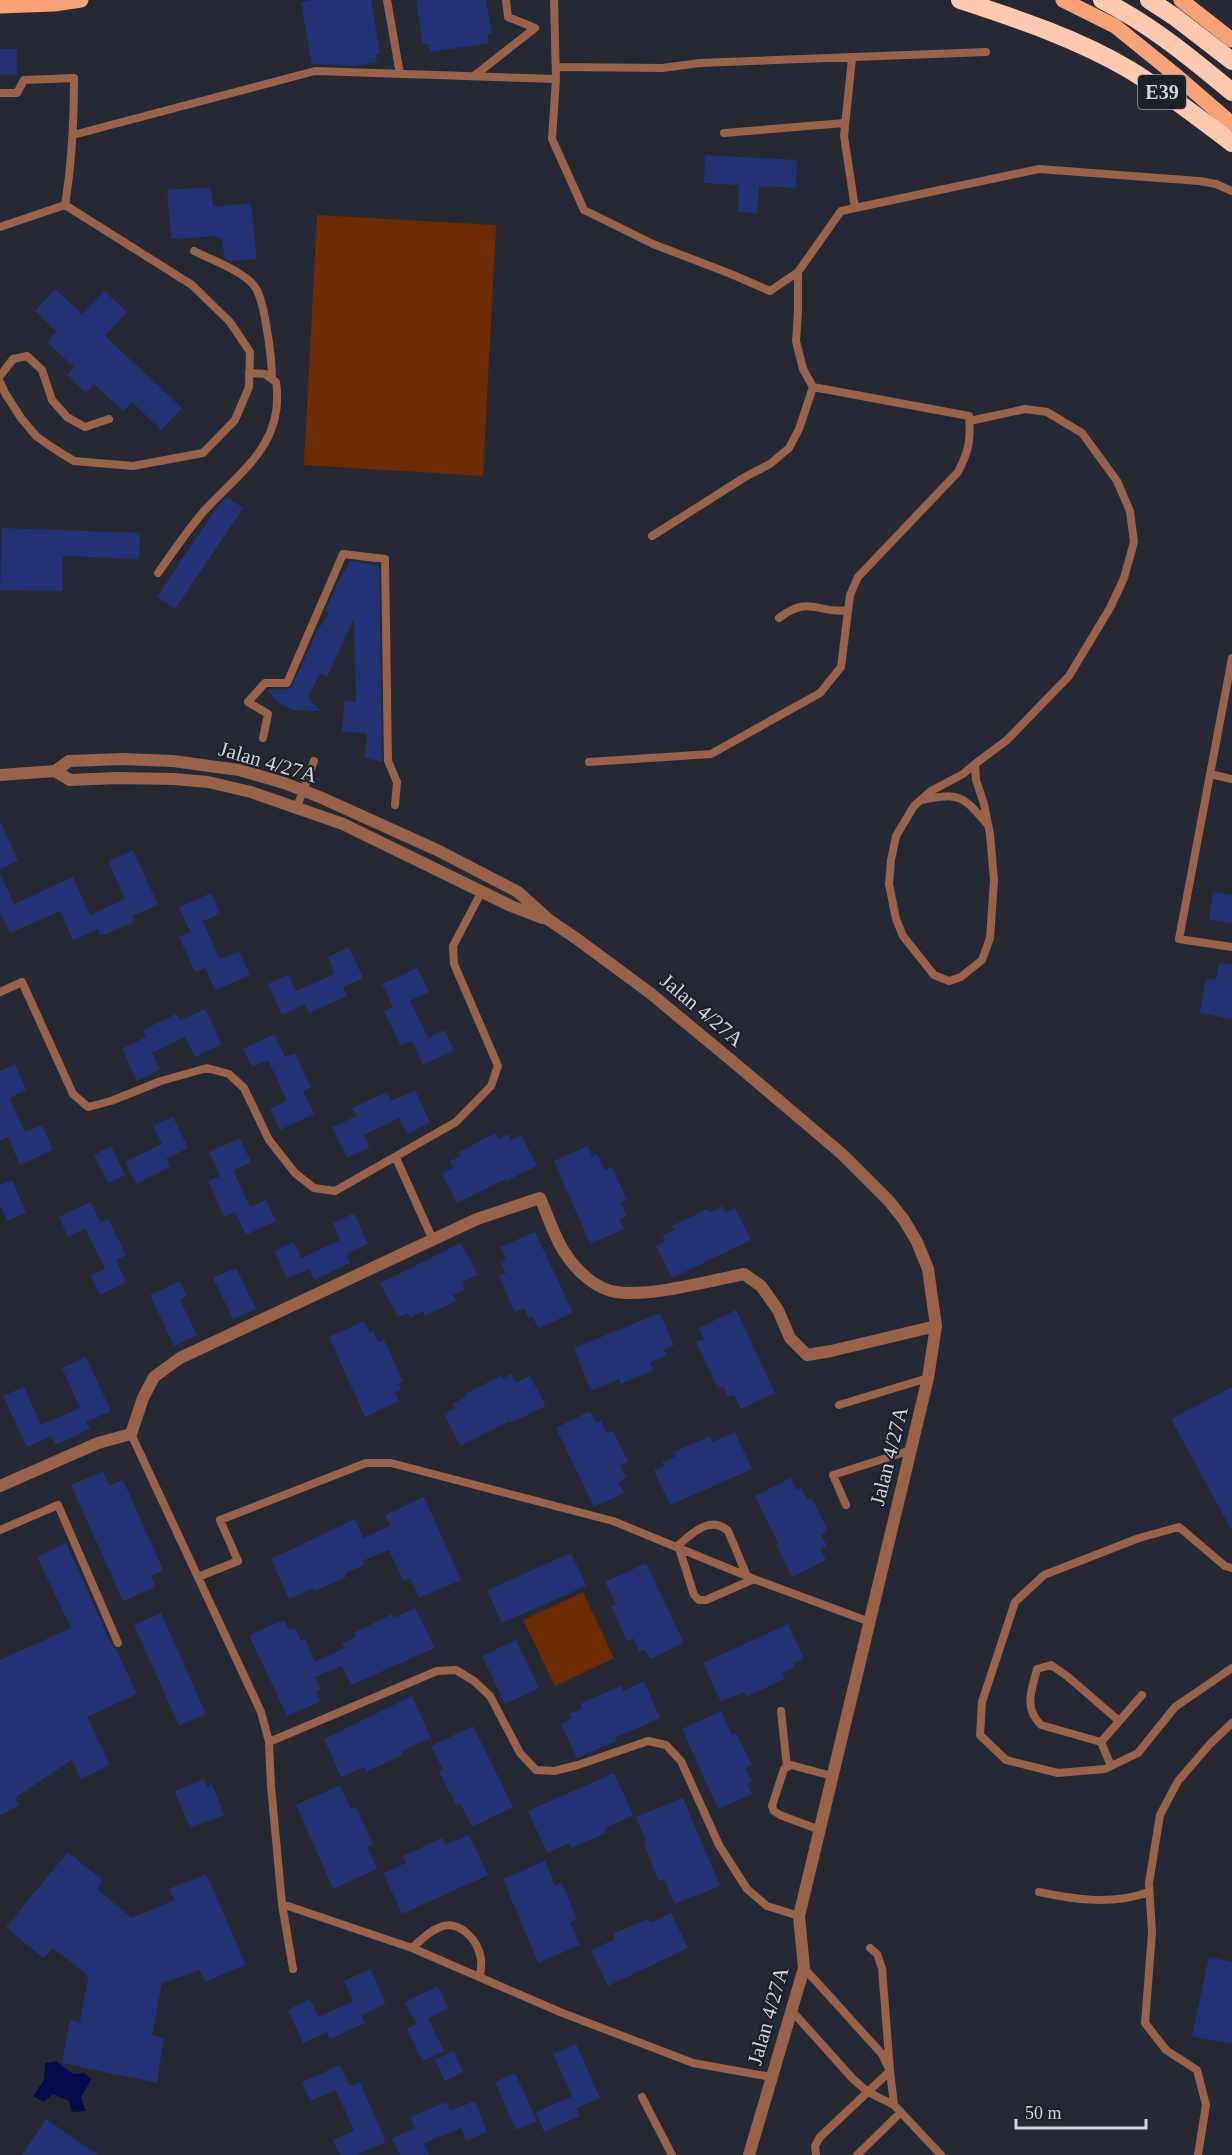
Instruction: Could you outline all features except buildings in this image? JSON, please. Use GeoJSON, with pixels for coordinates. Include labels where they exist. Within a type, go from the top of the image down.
{"type":"FeatureCollection","features":[{"type":"Feature","properties":{"kind":"highway","name":"E39"},"geometry":{"type":"LineString","coordinates":[[960,0],[1004,14],[1087,47],[1131,71],[1232,142]]}},
{"type":"Feature","properties":{"kind":"highway","name":"E39"},"geometry":{"type":"LineString","coordinates":[[1102,0],[1126,12],[1176,46],[1232,92]]}},
{"type":"Feature","properties":{"kind":"highway"},"geometry":{"type":"LineString","coordinates":[[1149,0],[1232,61]]}},
{"type":"Feature","properties":{"kind":"main road"},"geometry":{"type":"LineString","coordinates":[[0,6],[54,4],[81,0]]}},
{"type":"Feature","properties":{"kind":"main road"},"geometry":{"type":"LineString","coordinates":[[1063,0],[1115,26],[1232,124]]}},
{"type":"Feature","properties":{"kind":"main road"},"geometry":{"type":"LineString","coordinates":[[1181,0],[1232,40]]}},
{"type":"Feature","properties":{"kind":"street","name":"Jalan 4/27A"},"geometry":{"type":"LineString","coordinates":[[0,776],[55,771],[69,761],[158,759],[239,770],[304,790],[492,878],[519,892],[549,920],[650,993],[842,1154],[873,1184],[904,1220],[917,1242],[928,1269],[936,1326],[928,1378],[799,1916],[804,1968],[749,2155]]}},
{"type":"Feature","properties":{"kind":"street","name":"Jalan 4/27A"},"geometry":{"type":"LineString","coordinates":[[55,771],[69,780],[157,778],[208,782],[235,788],[343,824],[511,906],[549,920]]}},
{"type":"Feature","properties":{"kind":"street"},"geometry":{"type":"LineString","coordinates":[[0,1486],[98,1443],[131,1434],[143,1398],[154,1377],[180,1358],[477,1219],[540,1198],[565,1253],[590,1281],[615,1292],[645,1291],[688,1286],[744,1274],[761,1286],[778,1310],[790,1338],[807,1355],[831,1352],[936,1326]]}},
{"type":"Feature","properties":{"kind":"lane"},"geometry":{"type":"LineString","coordinates":[[387,0],[400,74]]}},
{"type":"Feature","properties":{"kind":"lane"},"geometry":{"type":"LineString","coordinates":[[474,76],[535,28],[508,17],[506,0]]}},
{"type":"Feature","properties":{"kind":"lane"},"geometry":{"type":"LineString","coordinates":[[554,0],[556,78],[552,139],[584,210],[653,244],[770,291],[798,272],[840,212],[855,208],[1039,170],[1199,181],[1216,184],[1232,191]]}},
{"type":"Feature","properties":{"kind":"lane"},"geometry":{"type":"LineString","coordinates":[[556,66],[662,68],[700,63],[986,52]]}},
{"type":"Feature","properties":{"kind":"lane"},"geometry":{"type":"LineString","coordinates":[[852,58],[844,136],[855,208]]}},
{"type":"Feature","properties":{"kind":"lane"},"geometry":{"type":"LineString","coordinates":[[74,135],[315,71],[556,78]]}},
{"type":"Feature","properties":{"kind":"lane"},"geometry":{"type":"LineString","coordinates":[[0,93],[17,93],[24,80],[74,78],[74,135],[71,169],[64,205]]}},
{"type":"Feature","properties":{"kind":"lane"},"geometry":{"type":"LineString","coordinates":[[724,133],[845,123]]}},
{"type":"Feature","properties":{"kind":"lane"},"geometry":{"type":"LineString","coordinates":[[0,227],[64,205]]}},
{"type":"Feature","properties":{"kind":"lane"},"geometry":{"type":"LineString","coordinates":[[0,382],[10,402],[36,436],[74,461],[133,466],[203,453],[235,420],[249,387],[250,352],[230,322],[192,285],[64,205]]}},
{"type":"Feature","properties":{"kind":"lane"},"geometry":{"type":"LineString","coordinates":[[194,251],[243,276],[256,287],[272,356],[272,379]]}},
{"type":"Feature","properties":{"kind":"lane"},"geometry":{"type":"LineString","coordinates":[[652,536],[770,464],[789,448],[799,429],[813,387],[803,369],[796,340],[798,272]]}},
{"type":"Feature","properties":{"kind":"lane"},"geometry":{"type":"LineString","coordinates":[[0,376],[13,359],[27,356],[42,370],[52,400],[67,417],[85,427],[109,419]]}},
{"type":"Feature","properties":{"kind":"lane"},"geometry":{"type":"LineString","coordinates":[[158,573],[204,511],[243,474],[263,448],[274,424],[278,396],[276,382],[264,374],[249,373]]}},
{"type":"Feature","properties":{"kind":"lane"},"geometry":{"type":"LineString","coordinates":[[589,762],[711,754],[820,693],[841,667],[850,595],[858,577],[958,472],[968,454],[969,416],[813,387]]}},
{"type":"Feature","properties":{"kind":"lane"},"geometry":{"type":"LineString","coordinates":[[0,407],[10,402]]}},
{"type":"Feature","properties":{"kind":"lane"},"geometry":{"type":"LineString","coordinates":[[970,421],[1025,409],[1047,412],[1082,433],[1117,481],[1130,511],[1134,542],[1124,578],[1110,608],[1069,676],[1007,740],[975,764],[963,774],[931,791],[914,806],[896,836],[889,884],[896,920],[903,936],[934,975],[949,981],[961,977],[982,960],[990,938],[994,880],[988,825],[976,780],[975,764]]}},
{"type":"Feature","properties":{"kind":"lane"},"geometry":{"type":"LineString","coordinates":[[263,738],[268,714],[248,702],[265,683],[286,682],[343,554],[385,558],[388,761],[398,782],[395,805]]}},
{"type":"Feature","properties":{"kind":"lane"},"geometry":{"type":"LineString","coordinates":[[779,618],[792,608],[817,606],[840,612],[848,610]]}},
{"type":"Feature","properties":{"kind":"lane"},"geometry":{"type":"LineString","coordinates":[[1232,658],[1230,682],[1179,939],[1232,947]]}},
{"type":"Feature","properties":{"kind":"lane"},"geometry":{"type":"LineString","coordinates":[[297,807],[314,761]]}},
{"type":"Feature","properties":{"kind":"lane"},"geometry":{"type":"LineString","coordinates":[[1210,774],[1232,779]]}},
{"type":"Feature","properties":{"kind":"lane"},"geometry":{"type":"LineString","coordinates":[[921,800],[936,796],[953,796],[965,800],[988,825]]}},
{"type":"Feature","properties":{"kind":"lane"},"geometry":{"type":"LineString","coordinates":[[0,992],[22,982],[73,1094],[88,1107],[111,1101],[161,1081],[207,1068],[229,1074],[244,1088],[269,1140],[295,1173],[314,1188],[335,1191],[456,1122],[491,1086],[498,1066],[454,963],[453,946],[482,891]]}},
{"type":"Feature","properties":{"kind":"lane"},"geometry":{"type":"LineString","coordinates":[[396,1158],[433,1240]]}},
{"type":"Feature","properties":{"kind":"lane"},"geometry":{"type":"LineString","coordinates":[[839,1405],[928,1378]]}},
{"type":"Feature","properties":{"kind":"lane"},"geometry":{"type":"LineString","coordinates":[[131,1434],[261,1712],[269,1742],[282,1904],[293,1969]]}},
{"type":"Feature","properties":{"kind":"lane"},"geometry":{"type":"LineString","coordinates":[[846,1505],[833,1475],[911,1450]]}},
{"type":"Feature","properties":{"kind":"lane"},"geometry":{"type":"LineString","coordinates":[[198,1577],[238,1561],[220,1520],[366,1463],[391,1463],[613,1521],[750,1578],[870,1622]]}},
{"type":"Feature","properties":{"kind":"lane"},"geometry":{"type":"LineString","coordinates":[[0,1530],[58,1505],[118,1643]]}},
{"type":"Feature","properties":{"kind":"lane"},"geometry":{"type":"LineString","coordinates":[[678,1548],[702,1526],[712,1524],[723,1527],[728,1531],[750,1578]]}},
{"type":"Feature","properties":{"kind":"lane"},"geometry":{"type":"LineString","coordinates":[[1232,1568],[1225,1566],[1179,1527],[1139,1538],[1044,1575],[1015,1602],[982,1702],[981,1735],[1006,1760],[1058,1773],[1105,1769],[1138,1753],[1175,1707],[1232,1668]]}},
{"type":"Feature","properties":{"kind":"lane"},"geometry":{"type":"LineString","coordinates":[[678,1548],[694,1595],[699,1599],[706,1600],[750,1578]]}},
{"type":"Feature","properties":{"kind":"lane"},"geometry":{"type":"LineString","coordinates":[[1101,1742],[1041,1725],[1033,1718],[1029,1704],[1037,1669],[1051,1665],[1118,1720]]}},
{"type":"Feature","properties":{"kind":"lane"},"geometry":{"type":"LineString","coordinates":[[269,1742],[437,1671],[456,1670],[474,1681],[490,1696],[520,1753],[536,1770],[554,1771],[578,1765],[648,1741],[666,1745],[681,1761],[718,1845],[747,1889],[767,1906],[799,1916]]}},
{"type":"Feature","properties":{"kind":"lane"},"geometry":{"type":"LineString","coordinates":[[1101,1742],[1142,1695]]}},
{"type":"Feature","properties":{"kind":"lane"},"geometry":{"type":"LineString","coordinates":[[781,1711],[787,1767]]}},
{"type":"Feature","properties":{"kind":"lane"},"geometry":{"type":"LineString","coordinates":[[1198,2155],[1206,2105],[1197,2070],[1166,2050],[1145,2023],[1152,1933],[1149,1883],[1160,1815],[1178,1781],[1232,1723]]}},
{"type":"Feature","properties":{"kind":"lane"},"geometry":{"type":"LineString","coordinates":[[1101,1742],[1111,1766]]}},
{"type":"Feature","properties":{"kind":"lane"},"geometry":{"type":"LineString","coordinates":[[820,1830],[774,1811],[772,1806],[784,1769],[791,1765],[832,1776]]}},
{"type":"Feature","properties":{"kind":"lane"},"geometry":{"type":"LineString","coordinates":[[1039,1892],[1088,1900],[1111,1900],[1129,1899],[1149,1892]]}},
{"type":"Feature","properties":{"kind":"lane"},"geometry":{"type":"LineString","coordinates":[[282,1904],[412,1948],[638,2044],[693,2063],[771,2077]]}},
{"type":"Feature","properties":{"kind":"lane"},"geometry":{"type":"LineString","coordinates":[[412,1948],[437,1928],[449,1924],[459,1926],[476,1946],[481,1959],[480,1977]]}},
{"type":"Feature","properties":{"kind":"lane"},"geometry":{"type":"LineString","coordinates":[[870,1948],[877,1954],[882,1968],[894,2105]]}},
{"type":"Feature","properties":{"kind":"lane"},"geometry":{"type":"LineString","coordinates":[[804,1968],[882,2054],[890,2071]]}},
{"type":"Feature","properties":{"kind":"lane"},"geometry":{"type":"LineString","coordinates":[[791,2010],[853,2079],[868,2092],[894,2105],[941,2155]]}},
{"type":"Feature","properties":{"kind":"lane"},"geometry":{"type":"LineString","coordinates":[[816,2155],[815,2146],[820,2137],[890,2071]]}},
{"type":"Feature","properties":{"kind":"lane"},"geometry":{"type":"LineString","coordinates":[[642,2097],[672,2155]]}},
{"type":"Feature","properties":{"kind":"lane"},"geometry":{"type":"LineString","coordinates":[[857,2155],[901,2112]]}},
{"type":"Feature","properties":{"kind":"shaded area"},"geometry":{"type":"Polygon","coordinates":[[[317,215],[496,225],[483,476],[304,465],[317,215]]]}},
{"type":"Feature","properties":{"kind":"shaded area"},"geometry":{"type":"Polygon","coordinates":[[[583,1592],[614,1658],[555,1686],[523,1620],[583,1592]]]}},
{"type":"Feature","properties":{"kind":"shaded area"},"geometry":{"type":"Polygon","coordinates":[[[56,2061],[73,2074],[84,2073],[91,2079],[81,2098],[86,2111],[72,2112],[69,2101],[53,2094],[44,2102],[33,2096],[44,2080],[45,2063],[56,2061]]]}}]}
